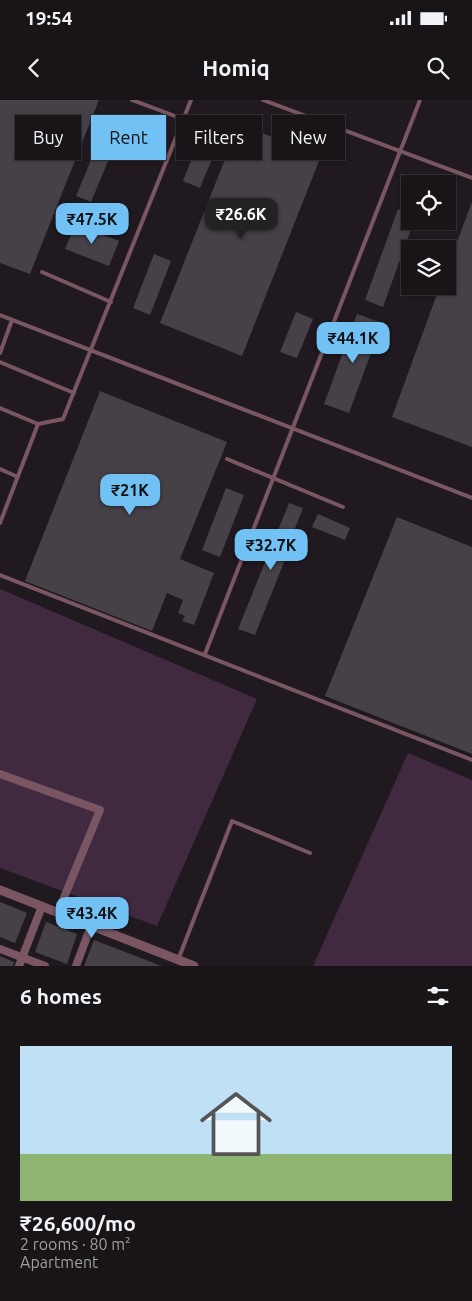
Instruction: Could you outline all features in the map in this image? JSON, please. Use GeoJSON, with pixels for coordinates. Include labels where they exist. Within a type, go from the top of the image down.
{"type":"FeatureCollection","features":[{"type":"Feature","properties":{"kind":"street"},"geometry":{"type":"LineString","coordinates":[[0,774],[100,810],[58,912]]}},
{"type":"Feature","properties":{"kind":"street"},"geometry":{"type":"LineString","coordinates":[[0,890],[194,966]]}},
{"type":"Feature","properties":{"kind":"street"},"geometry":{"type":"LineString","coordinates":[[19,966],[42,906]]}},
{"type":"Feature","properties":{"kind":"street"},"geometry":{"type":"LineString","coordinates":[[76,966],[91,926]]}},
{"type":"Feature","properties":{"kind":"street"},"geometry":{"type":"LineString","coordinates":[[0,949],[45,966]]}},
{"type":"Feature","properties":{"kind":"lane"},"geometry":{"type":"LineString","coordinates":[[132,100],[176,116]]}},
{"type":"Feature","properties":{"kind":"lane"},"geometry":{"type":"LineString","coordinates":[[185,115],[191,100]]}},
{"type":"Feature","properties":{"kind":"lane"},"geometry":{"type":"LineString","coordinates":[[263,100],[472,178]]}},
{"type":"Feature","properties":{"kind":"lane"},"geometry":{"type":"LineString","coordinates":[[205,654],[420,100]]}},
{"type":"Feature","properties":{"kind":"lane"},"geometry":{"type":"LineString","coordinates":[[0,408],[38,424],[63,419],[92,351],[176,137]]}},
{"type":"Feature","properties":{"kind":"lane"},"geometry":{"type":"LineString","coordinates":[[42,272],[111,302]]}},
{"type":"Feature","properties":{"kind":"lane"},"geometry":{"type":"LineString","coordinates":[[0,315],[472,498]]}},
{"type":"Feature","properties":{"kind":"lane"},"geometry":{"type":"LineString","coordinates":[[0,353],[12,320]]}},
{"type":"Feature","properties":{"kind":"lane"},"geometry":{"type":"LineString","coordinates":[[0,362],[74,393]]}},
{"type":"Feature","properties":{"kind":"lane"},"geometry":{"type":"LineString","coordinates":[[0,523],[38,424]]}},
{"type":"Feature","properties":{"kind":"lane"},"geometry":{"type":"LineString","coordinates":[[227,459],[343,507]]}},
{"type":"Feature","properties":{"kind":"lane"},"geometry":{"type":"LineString","coordinates":[[0,469],[18,477]]}},
{"type":"Feature","properties":{"kind":"lane"},"geometry":{"type":"LineString","coordinates":[[0,575],[472,760]]}},
{"type":"Feature","properties":{"kind":"lane"},"geometry":{"type":"LineString","coordinates":[[178,960],[232,821],[310,854]]}},
{"type":"Feature","properties":{"kind":"shaded area"},"geometry":{"type":"Polygon","coordinates":[[[0,589],[257,699],[157,926],[0,868],[0,589]]]}},
{"type":"Feature","properties":{"kind":"shaded area"},"geometry":{"type":"Polygon","coordinates":[[[408,753],[472,780],[472,966],[313,966],[408,753]]]}},
{"type":"Feature","properties":{"kind":"building"},"geometry":{"type":"Polygon","coordinates":[[[0,100],[99,100],[93,115],[91,115],[91,120],[81,145],[81,115],[15,115],[15,160],[75,160],[30,274],[0,263],[0,100]]]}},
{"type":"Feature","properties":{"kind":"building"},"geometry":{"type":"Polygon","coordinates":[[[262,133],[272,137],[272,160],[319,160],[242,356],[160,323],[225,160],[262,160],[262,133]]]}},
{"type":"Feature","properties":{"kind":"building"},"geometry":{"type":"Polygon","coordinates":[[[91,160],[108,160],[91,202],[76,196],[91,160]]]}},
{"type":"Feature","properties":{"kind":"building"},"geometry":{"type":"Polygon","coordinates":[[[191,160],[212,160],[200,188],[183,181],[191,160]]]}},
{"type":"Feature","properties":{"kind":"building"},"geometry":{"type":"Polygon","coordinates":[[[472,202],[472,447],[392,417],[437,295],[456,295],[456,245],[472,202]]]}},
{"type":"Feature","properties":{"kind":"building"},"geometry":{"type":"Polygon","coordinates":[[[398,209],[401,210],[401,230],[411,230],[407,240],[401,240],[401,257],[383,307],[365,300],[398,209]]]}},
{"type":"Feature","properties":{"kind":"building"},"geometry":{"type":"Polygon","coordinates":[[[75,224],[119,241],[109,266],[65,249],[75,224]]]}},
{"type":"Feature","properties":{"kind":"building"},"geometry":{"type":"Polygon","coordinates":[[[154,254],[171,261],[150,315],[133,308],[154,254]]]}},
{"type":"Feature","properties":{"kind":"building"},"geometry":{"type":"Polygon","coordinates":[[[296,312],[313,319],[297,358],[280,352],[296,312]]]}},
{"type":"Feature","properties":{"kind":"building"},"geometry":{"type":"Polygon","coordinates":[[[357,314],[382,323],[349,413],[324,404],[357,314]]]}},
{"type":"Feature","properties":{"kind":"building"},"geometry":{"type":"Polygon","coordinates":[[[100,391],[227,442],[180,559],[214,573],[194,625],[182,621],[185,616],[178,613],[183,600],[167,593],[152,631],[25,581],[100,391]]]}},
{"type":"Feature","properties":{"kind":"building"},"geometry":{"type":"Polygon","coordinates":[[[226,488],[244,495],[220,557],[202,550],[226,488]]]}},
{"type":"Feature","properties":{"kind":"building"},"geometry":{"type":"Polygon","coordinates":[[[289,503],[303,508],[292,536],[294,537],[255,635],[238,629],[289,503]]]}},
{"type":"Feature","properties":{"kind":"building"},"geometry":{"type":"Polygon","coordinates":[[[318,514],[350,528],[345,540],[312,527],[318,514]]]}},
{"type":"Feature","properties":{"kind":"building"},"geometry":{"type":"Polygon","coordinates":[[[397,517],[472,547],[472,754],[325,696],[397,517]]]}},
{"type":"Feature","properties":{"kind":"building"},"geometry":{"type":"Polygon","coordinates":[[[0,902],[27,913],[15,943],[0,937],[0,902]]]}},
{"type":"Feature","properties":{"kind":"building"},"geometry":{"type":"Polygon","coordinates":[[[46,922],[77,934],[67,964],[35,952],[46,922]]]}},
{"type":"Feature","properties":{"kind":"building"},"geometry":{"type":"Polygon","coordinates":[[[94,940],[141,958],[161,966],[84,966],[94,940]]]}},
{"type":"Feature","properties":{"kind":"building"},"geometry":{"type":"Polygon","coordinates":[[[0,956],[14,962],[13,966],[0,966],[0,956]]]}}]}
